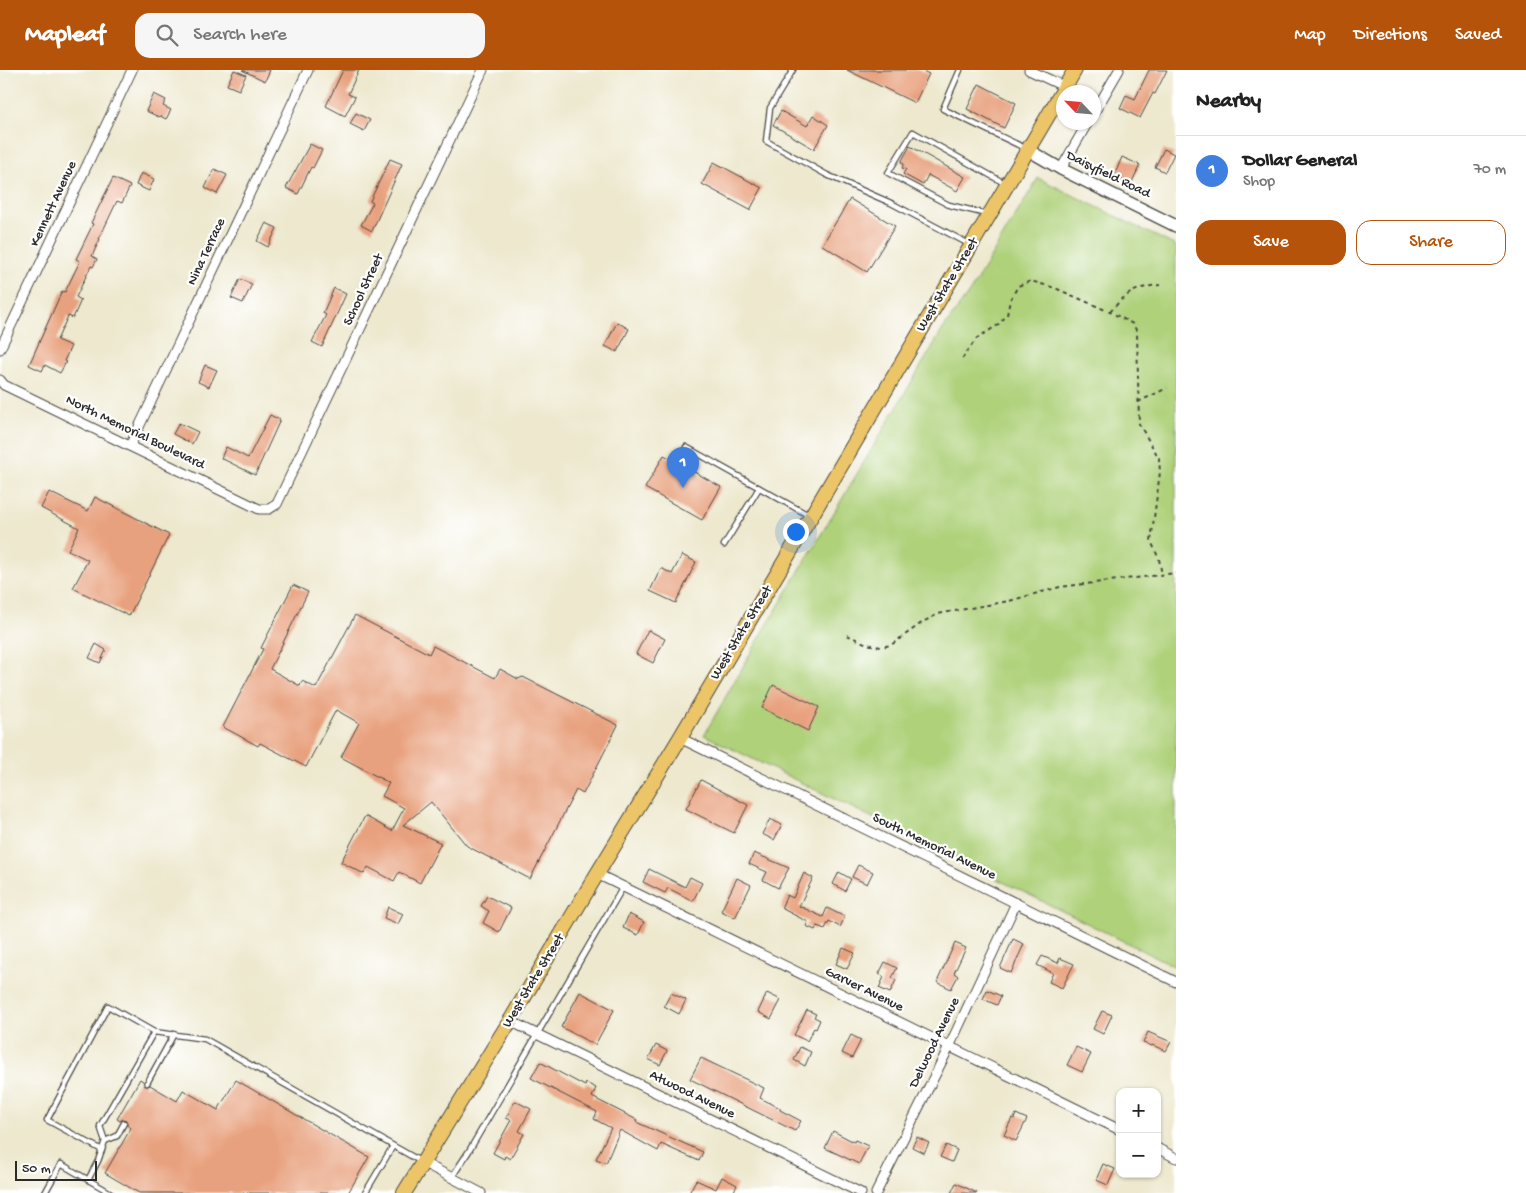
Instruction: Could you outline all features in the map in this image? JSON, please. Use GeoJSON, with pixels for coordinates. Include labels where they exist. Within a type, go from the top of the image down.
{"type":"FeatureCollection","features":[{"type":"Feature","properties":{"kind":"main road","name":"West State Street"},"geometry":{"type":"LineString","coordinates":[[1067,85],[1075,70]]}},
{"type":"Feature","properties":{"kind":"main road","name":"West State Street"},"geometry":{"type":"LineString","coordinates":[[404,1193],[680,738],[1056,103]]}},
{"type":"Feature","properties":{"kind":"street","name":"Kennett Avenue"},"geometry":{"type":"LineString","coordinates":[[0,350],[132,70]]}},
{"type":"Feature","properties":{"kind":"street","name":"Nina Terrace"},"geometry":{"type":"LineString","coordinates":[[130,446],[308,70]]}},
{"type":"Feature","properties":{"kind":"street","name":"School Street"},"geometry":{"type":"LineString","coordinates":[[259,509],[268,509],[277,504],[483,70]]}},
{"type":"Feature","properties":{"kind":"street"},"geometry":{"type":"LineString","coordinates":[[1029,70],[1059,85]]}},
{"type":"Feature","properties":{"kind":"street"},"geometry":{"type":"LineString","coordinates":[[1101,101],[1119,70]]}},
{"type":"Feature","properties":{"kind":"street"},"geometry":{"type":"LineString","coordinates":[[1060,169],[1083,130]]}},
{"type":"Feature","properties":{"kind":"street","name":"Daisyfield Road"},"geometry":{"type":"LineString","coordinates":[[1028,150],[1060,169],[1176,226]]}},
{"type":"Feature","properties":{"kind":"street","name":"North Memorial Boulevard"},"geometry":{"type":"LineString","coordinates":[[0,380],[4,385],[259,509]]}},
{"type":"Feature","properties":{"kind":"street","name":"South Memorial Avenue"},"geometry":{"type":"LineString","coordinates":[[680,738],[1176,982]]}},
{"type":"Feature","properties":{"kind":"street","name":"Garver Avenue"},"geometry":{"type":"LineString","coordinates":[[597,874],[1116,1128]]}},
{"type":"Feature","properties":{"kind":"street","name":"Delwood Avenue"},"geometry":{"type":"LineString","coordinates":[[876,1193],[949,1047],[1016,903]]}},
{"type":"Feature","properties":{"kind":"street","name":"Atwood Avenue"},"geometry":{"type":"LineString","coordinates":[[510,1021],[861,1193]]}},
{"type":"Feature","properties":{"kind":"street"},"geometry":{"type":"LineString","coordinates":[[1161,1150],[1176,1158]]}},
{"type":"Feature","properties":{"kind":"street"},"geometry":{"type":"LineString","coordinates":[[422,1162],[469,1190],[482,1193]]}},
{"type":"Feature","properties":{"kind":"lane"},"geometry":{"type":"LineString","coordinates":[[793,70],[770,108],[766,141],[827,176],[891,203],[967,243]]}},
{"type":"Feature","properties":{"kind":"lane"},"geometry":{"type":"LineString","coordinates":[[960,70],[943,109],[1028,150]]}},
{"type":"Feature","properties":{"kind":"lane"},"geometry":{"type":"LineString","coordinates":[[990,215],[949,205],[888,173],[913,132],[1007,185]]}},
{"type":"Feature","properties":{"kind":"lane"},"geometry":{"type":"LineString","coordinates":[[686,448],[811,516]]}},
{"type":"Feature","properties":{"kind":"lane"},"geometry":{"type":"LineString","coordinates":[[724,545],[759,488]]}},
{"type":"Feature","properties":{"kind":"lane"},"geometry":{"type":"LineString","coordinates":[[451,1178],[474,1142],[536,1034],[558,1001],[623,886]]}},
{"type":"Feature","properties":{"kind":"lane"},"geometry":{"type":"LineString","coordinates":[[102,1150],[47,1120],[108,1006],[154,1032],[205,1039],[422,1162]]}},
{"type":"Feature","properties":{"kind":"lane"},"geometry":{"type":"LineString","coordinates":[[88,1180],[105,1141],[100,1126],[154,1032]]}},
{"type":"Feature","properties":{"kind":"lane"},"geometry":{"type":"LineString","coordinates":[[147,1083],[174,1034]]}},
{"type":"Feature","properties":{"kind":"lane"},"geometry":{"type":"LineString","coordinates":[[105,1141],[117,1136],[124,1123]]}},
{"type":"Feature","properties":{"kind":"lane"},"geometry":{"type":"LineString","coordinates":[[365,1193],[393,1146]]}},
{"type":"Feature","properties":{"kind":"lane"},"geometry":{"type":"LineString","coordinates":[[45,1193],[61,1164],[110,1193]]}},
{"type":"Feature","properties":{"kind":"path"},"geometry":{"type":"LineString","coordinates":[[962,359],[977,338],[998,325],[1007,315],[1010,300],[1018,286],[1031,281],[1055,288],[1133,324],[1137,332],[1139,424],[1158,458],[1160,472],[1151,541],[1159,559],[1162,575]]}},
{"type":"Feature","properties":{"kind":"path"},"geometry":{"type":"LineString","coordinates":[[1110,312],[1131,292],[1144,286],[1160,285]]}},
{"type":"Feature","properties":{"kind":"path"},"geometry":{"type":"LineString","coordinates":[[1138,402],[1166,388]]}},
{"type":"Feature","properties":{"kind":"path"},"geometry":{"type":"LineString","coordinates":[[847,635],[867,644],[886,646],[891,645],[923,622],[938,614],[1009,601],[1060,587],[1176,573]]}},
{"type":"Feature","properties":{"kind":"green space"},"geometry":{"type":"Polygon","coordinates":[[[1038,178],[1176,246],[1176,967],[704,735],[943,329],[971,290],[1038,178]]]}},
{"type":"Feature","properties":{"kind":"building"},"geometry":{"type":"Polygon","coordinates":[[[234,70],[246,75],[239,90],[227,85],[234,70]]]}},
{"type":"Feature","properties":{"kind":"building"},"geometry":{"type":"Polygon","coordinates":[[[242,70],[270,70],[265,81],[242,70]]]}},
{"type":"Feature","properties":{"kind":"building"},"geometry":{"type":"Polygon","coordinates":[[[343,70],[359,70],[348,94],[355,97],[345,116],[326,106],[343,70]]]}},
{"type":"Feature","properties":{"kind":"building"},"geometry":{"type":"Polygon","coordinates":[[[847,70],[921,70],[929,74],[915,103],[847,70]]]}},
{"type":"Feature","properties":{"kind":"building"},"geometry":{"type":"Polygon","coordinates":[[[1149,70],[1167,70],[1140,118],[1120,108],[1126,95],[1135,99],[1149,70]]]}},
{"type":"Feature","properties":{"kind":"building"},"geometry":{"type":"Polygon","coordinates":[[[979,84],[1016,103],[1004,128],[967,109],[979,84]]]}},
{"type":"Feature","properties":{"kind":"building"},"geometry":{"type":"Polygon","coordinates":[[[154,94],[166,100],[163,106],[171,110],[166,119],[146,111],[154,94]]]}},
{"type":"Feature","properties":{"kind":"building"},"geometry":{"type":"Polygon","coordinates":[[[781,111],[807,126],[813,115],[828,125],[814,149],[773,125],[781,111]]]}},
{"type":"Feature","properties":{"kind":"building"},"geometry":{"type":"Polygon","coordinates":[[[356,113],[370,120],[364,131],[350,124],[356,113]]]}},
{"type":"Feature","properties":{"kind":"building"},"geometry":{"type":"Polygon","coordinates":[[[310,144],[322,150],[313,168],[311,167],[298,194],[286,188],[310,144]]]}},
{"type":"Feature","properties":{"kind":"building"},"geometry":{"type":"Polygon","coordinates":[[[910,146],[965,177],[957,191],[928,175],[923,185],[903,174],[906,169],[902,168],[904,164],[901,162],[910,146]]]}},
{"type":"Feature","properties":{"kind":"building"},"geometry":{"type":"Polygon","coordinates":[[[1164,149],[1174,154],[1165,172],[1155,167],[1164,149]]]}},
{"type":"Feature","properties":{"kind":"building"},"geometry":{"type":"Polygon","coordinates":[[[1122,157],[1140,165],[1131,184],[1114,176],[1122,157]]]}},
{"type":"Feature","properties":{"kind":"building"},"geometry":{"type":"Polygon","coordinates":[[[390,159],[402,164],[372,231],[361,225],[373,203],[370,201],[390,159]]]}},
{"type":"Feature","properties":{"kind":"building"},"geometry":{"type":"Polygon","coordinates":[[[714,162],[762,188],[750,210],[702,184],[714,162]]]}},
{"type":"Feature","properties":{"kind":"building"},"geometry":{"type":"Polygon","coordinates":[[[214,169],[227,175],[217,194],[205,188],[214,169]]]}},
{"type":"Feature","properties":{"kind":"building"},"geometry":{"type":"Polygon","coordinates":[[[141,173],[154,179],[149,191],[136,185],[141,173]]]}},
{"type":"Feature","properties":{"kind":"building"},"geometry":{"type":"Polygon","coordinates":[[[113,178],[130,186],[122,203],[117,201],[92,256],[97,259],[93,267],[91,266],[76,297],[81,300],[73,318],[68,316],[57,340],[71,346],[64,361],[66,362],[60,373],[45,365],[42,371],[29,365],[62,291],[65,292],[80,261],[76,259],[113,178]]]}},
{"type":"Feature","properties":{"kind":"building"},"geometry":{"type":"Polygon","coordinates":[[[850,199],[895,226],[867,272],[822,245],[850,199]]]}},
{"type":"Feature","properties":{"kind":"building"},"geometry":{"type":"Polygon","coordinates":[[[266,223],[277,228],[268,247],[257,241],[266,223]]]}},
{"type":"Feature","properties":{"kind":"building"},"geometry":{"type":"Polygon","coordinates":[[[240,279],[252,284],[243,303],[231,298],[240,279]]]}},
{"type":"Feature","properties":{"kind":"building"},"geometry":{"type":"Polygon","coordinates":[[[334,288],[346,294],[322,347],[312,342],[326,315],[323,313],[334,288]]]}},
{"type":"Feature","properties":{"kind":"building"},"geometry":{"type":"Polygon","coordinates":[[[617,322],[629,329],[617,352],[605,346],[617,322]]]}},
{"type":"Feature","properties":{"kind":"building"},"geometry":{"type":"Polygon","coordinates":[[[205,365],[217,370],[209,387],[198,382],[205,365]]]}},
{"type":"Feature","properties":{"kind":"building"},"geometry":{"type":"Polygon","coordinates":[[[270,415],[280,420],[255,475],[221,458],[226,447],[248,458],[270,415]]]}},
{"type":"Feature","properties":{"kind":"building"},"geometry":{"type":"Polygon","coordinates":[[[179,423],[198,432],[192,444],[173,434],[179,423]]]}},
{"type":"Feature","properties":{"kind":"building"},"geometry":{"type":"Polygon","coordinates":[[[664,455],[721,487],[702,520],[645,488],[664,455]]]}},
{"type":"Feature","properties":{"kind":"building"},"geometry":{"type":"Polygon","coordinates":[[[49,492],[88,511],[95,497],[169,535],[129,616],[73,588],[88,560],[68,550],[79,528],[41,508],[49,492]]]}},
{"type":"Feature","properties":{"kind":"building"},"geometry":{"type":"Polygon","coordinates":[[[682,555],[696,562],[676,603],[650,591],[661,568],[672,574],[682,555]]]}},
{"type":"Feature","properties":{"kind":"building"},"geometry":{"type":"Polygon","coordinates":[[[293,585],[308,592],[270,669],[300,686],[302,681],[316,688],[355,615],[429,654],[433,646],[495,678],[500,669],[518,679],[523,677],[618,725],[583,794],[576,790],[530,879],[467,846],[431,802],[403,825],[441,843],[420,883],[399,872],[394,881],[368,867],[364,874],[341,862],[365,816],[392,831],[404,808],[382,796],[389,783],[341,757],[359,723],[336,710],[306,767],[260,743],[258,746],[223,727],[293,585]]]}},
{"type":"Feature","properties":{"kind":"building"},"geometry":{"type":"Polygon","coordinates":[[[648,630],[665,639],[653,663],[636,654],[648,630]]]}},
{"type":"Feature","properties":{"kind":"building"},"geometry":{"type":"Polygon","coordinates":[[[96,644],[106,650],[100,663],[89,658],[96,644]]]}},
{"type":"Feature","properties":{"kind":"building"},"geometry":{"type":"Polygon","coordinates":[[[773,685],[819,707],[808,731],[762,708],[773,685]]]}},
{"type":"Feature","properties":{"kind":"building"},"geometry":{"type":"Polygon","coordinates":[[[701,780],[748,805],[734,833],[686,809],[701,780]]]}},
{"type":"Feature","properties":{"kind":"building"},"geometry":{"type":"Polygon","coordinates":[[[770,819],[782,825],[774,840],[762,834],[770,819]]]}},
{"type":"Feature","properties":{"kind":"building"},"geometry":{"type":"Polygon","coordinates":[[[754,853],[789,868],[778,888],[763,880],[767,872],[749,864],[754,853]]]}},
{"type":"Feature","properties":{"kind":"building"},"geometry":{"type":"Polygon","coordinates":[[[858,865],[873,872],[867,884],[852,877],[858,865]]]}},
{"type":"Feature","properties":{"kind":"building"},"geometry":{"type":"Polygon","coordinates":[[[649,869],[685,887],[690,877],[702,883],[693,901],[668,888],[665,893],[643,882],[649,869]]]}},
{"type":"Feature","properties":{"kind":"building"},"geometry":{"type":"Polygon","coordinates":[[[839,872],[851,879],[845,891],[833,884],[839,872]]]}},
{"type":"Feature","properties":{"kind":"building"},"geometry":{"type":"Polygon","coordinates":[[[804,873],[813,878],[799,906],[823,917],[827,908],[845,917],[840,927],[829,921],[825,929],[817,926],[815,930],[806,926],[808,922],[781,908],[787,895],[793,898],[804,873]]]}},
{"type":"Feature","properties":{"kind":"building"},"geometry":{"type":"Polygon","coordinates":[[[737,878],[751,885],[735,918],[721,911],[737,878]]]}},
{"type":"Feature","properties":{"kind":"building"},"geometry":{"type":"Polygon","coordinates":[[[487,896],[511,908],[499,932],[483,923],[489,911],[481,906],[487,896]]]}},
{"type":"Feature","properties":{"kind":"building"},"geometry":{"type":"Polygon","coordinates":[[[388,907],[403,914],[398,924],[384,918],[388,907]]]}},
{"type":"Feature","properties":{"kind":"building"},"geometry":{"type":"Polygon","coordinates":[[[629,914],[644,922],[638,935],[623,928],[629,914]]]}},
{"type":"Feature","properties":{"kind":"building"},"geometry":{"type":"Polygon","coordinates":[[[1013,939],[1024,944],[1011,973],[1000,968],[1013,939]]]}},
{"type":"Feature","properties":{"kind":"building"},"geometry":{"type":"Polygon","coordinates":[[[955,943],[966,948],[954,973],[958,976],[951,989],[937,982],[955,943]]]}},
{"type":"Feature","properties":{"kind":"building"},"geometry":{"type":"Polygon","coordinates":[[[843,948],[855,953],[847,969],[836,964],[843,948]]]}},
{"type":"Feature","properties":{"kind":"building"},"geometry":{"type":"Polygon","coordinates":[[[1042,956],[1058,963],[1060,958],[1074,964],[1062,988],[1049,982],[1053,973],[1037,965],[1042,956]]]}},
{"type":"Feature","properties":{"kind":"building"},"geometry":{"type":"Polygon","coordinates":[[[885,962],[897,968],[892,978],[896,980],[890,993],[879,988],[884,977],[879,974],[885,962]]]}},
{"type":"Feature","properties":{"kind":"building"},"geometry":{"type":"Polygon","coordinates":[[[987,990],[1001,996],[997,1005],[983,999],[987,990]]]}},
{"type":"Feature","properties":{"kind":"building"},"geometry":{"type":"Polygon","coordinates":[[[580,992],[614,1010],[595,1045],[561,1027],[580,992]]]}},
{"type":"Feature","properties":{"kind":"building"},"geometry":{"type":"Polygon","coordinates":[[[671,993],[686,1000],[679,1014],[664,1006],[671,993]]]}},
{"type":"Feature","properties":{"kind":"building"},"geometry":{"type":"Polygon","coordinates":[[[767,993],[781,1000],[771,1019],[758,1012],[767,993]]]}},
{"type":"Feature","properties":{"kind":"building"},"geometry":{"type":"Polygon","coordinates":[[[807,1010],[816,1014],[814,1017],[820,1020],[807,1041],[794,1035],[807,1010]]]}},
{"type":"Feature","properties":{"kind":"building"},"geometry":{"type":"Polygon","coordinates":[[[1102,1011],[1112,1015],[1103,1034],[1093,1029],[1102,1011]]]}},
{"type":"Feature","properties":{"kind":"building"},"geometry":{"type":"Polygon","coordinates":[[[1148,1032],[1171,1042],[1166,1051],[1143,1043],[1148,1032]]]}},
{"type":"Feature","properties":{"kind":"building"},"geometry":{"type":"Polygon","coordinates":[[[851,1035],[861,1040],[852,1058],[842,1053],[851,1035]]]}},
{"type":"Feature","properties":{"kind":"building"},"geometry":{"type":"Polygon","coordinates":[[[656,1045],[667,1051],[660,1065],[648,1059],[656,1045]]]}},
{"type":"Feature","properties":{"kind":"building"},"geometry":{"type":"Polygon","coordinates":[[[800,1047],[811,1052],[805,1066],[794,1060],[800,1047]]]}},
{"type":"Feature","properties":{"kind":"building"},"geometry":{"type":"Polygon","coordinates":[[[1076,1047],[1091,1054],[1082,1072],[1067,1065],[1076,1047]]]}},
{"type":"Feature","properties":{"kind":"building"},"geometry":{"type":"Polygon","coordinates":[[[701,1058],[764,1088],[760,1098],[801,1121],[795,1131],[690,1079],[701,1058]]]}},
{"type":"Feature","properties":{"kind":"building"},"geometry":{"type":"Polygon","coordinates":[[[540,1062],[585,1086],[586,1083],[596,1088],[592,1097],[637,1120],[636,1122],[703,1152],[699,1161],[661,1144],[658,1151],[620,1130],[606,1163],[596,1159],[611,1128],[594,1119],[597,1112],[531,1078],[540,1062]]]}},
{"type":"Feature","properties":{"kind":"building"},"geometry":{"type":"Polygon","coordinates":[[[140,1079],[145,1086],[150,1085],[177,1101],[183,1090],[218,1110],[236,1080],[369,1157],[348,1193],[139,1193],[105,1173],[131,1128],[127,1125],[126,1120],[120,1121],[117,1119],[140,1079]]]}},
{"type":"Feature","properties":{"kind":"building"},"geometry":{"type":"Polygon","coordinates":[[[515,1101],[531,1109],[519,1131],[524,1134],[510,1159],[505,1156],[504,1159],[493,1153],[511,1120],[506,1118],[515,1101]]]}},
{"type":"Feature","properties":{"kind":"building"},"geometry":{"type":"Polygon","coordinates":[[[1016,1114],[1027,1119],[1016,1141],[1004,1135],[1016,1114]]]}},
{"type":"Feature","properties":{"kind":"building"},"geometry":{"type":"Polygon","coordinates":[[[833,1131],[854,1142],[855,1140],[868,1146],[859,1164],[825,1148],[833,1131]]]}},
{"type":"Feature","properties":{"kind":"building"},"geometry":{"type":"Polygon","coordinates":[[[917,1137],[929,1143],[924,1153],[912,1147],[917,1137]]]}},
{"type":"Feature","properties":{"kind":"building"},"geometry":{"type":"Polygon","coordinates":[[[946,1145],[957,1150],[952,1162],[940,1157],[946,1145]]]}},
{"type":"Feature","properties":{"kind":"building"},"geometry":{"type":"Polygon","coordinates":[[[1103,1164],[1115,1169],[1108,1185],[1096,1180],[1103,1164]]]}},
{"type":"Feature","properties":{"kind":"building"},"geometry":{"type":"Polygon","coordinates":[[[722,1177],[737,1185],[733,1193],[689,1193],[696,1180],[716,1189],[722,1177]]]}},
{"type":"Feature","properties":{"kind":"building"},"geometry":{"type":"Polygon","coordinates":[[[956,1183],[977,1193],[951,1193],[956,1183]]]}},
{"type":"Feature","properties":{"kind":"place","name":"Dollar General"},"geometry":{"type":"Point","coordinates":[683,488]}}]}
